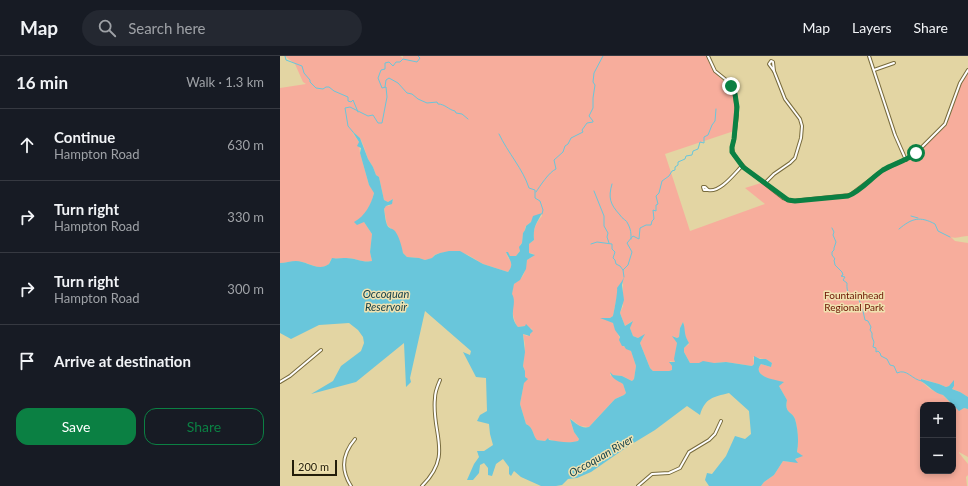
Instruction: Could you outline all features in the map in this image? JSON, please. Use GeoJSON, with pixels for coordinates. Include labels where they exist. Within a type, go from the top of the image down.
{"type":"FeatureCollection","features":[{"type":"Feature","properties":{"kind":"street"},"geometry":{"type":"LineString","coordinates":[[708,56],[715,71],[730,83],[735,92],[737,116],[732,148],[734,154],[742,166],[783,198],[790,201],[845,197],[855,193],[883,170],[906,160],[916,153],[945,124],[958,86],[968,70]]}},
{"type":"Feature","properties":{"kind":"street"},"geometry":{"type":"LineString","coordinates":[[869,56],[894,135],[906,160]]}},
{"type":"Feature","properties":{"kind":"street"},"geometry":{"type":"LineString","coordinates":[[874,70],[894,63]]}},
{"type":"Feature","properties":{"kind":"street"},"geometry":{"type":"LineString","coordinates":[[765,183],[795,158],[801,138],[802,126],[800,119],[782,94],[774,71]]}},
{"type":"Feature","properties":{"kind":"street"},"geometry":{"type":"LineString","coordinates":[[708,190],[714,191],[719,188],[742,166]]}},
{"type":"Feature","properties":{"kind":"street"},"geometry":{"type":"LineString","coordinates":[[280,382],[290,376],[321,350]]}},
{"type":"Feature","properties":{"kind":"street"},"geometry":{"type":"LineString","coordinates":[[422,486],[432,475],[439,458],[434,405],[436,391],[440,380]]}},
{"type":"Feature","properties":{"kind":"street"},"geometry":{"type":"LineString","coordinates":[[638,486],[652,474],[669,473],[680,468],[689,452],[709,440],[721,421]]}},
{"type":"Feature","properties":{"kind":"street"},"geometry":{"type":"LineString","coordinates":[[351,486],[345,476],[343,463],[346,451],[355,439]]}},
{"type":"Feature","properties":{"kind":"green space","name":"Fountainhead Regional Park"},"geometry":{"type":"Polygon","coordinates":[[[285,56],[400,56],[403,58],[403,56],[706,56],[714,72],[733,90],[736,110],[734,131],[665,154],[690,231],[765,204],[745,188],[761,183],[783,199],[791,202],[851,197],[882,172],[914,156],[947,125],[961,84],[968,73],[968,236],[957,238],[951,237],[955,241],[968,243],[968,397],[952,389],[954,386],[953,382],[946,387],[922,379],[921,381],[930,389],[943,395],[949,402],[920,402],[920,474],[956,474],[956,408],[968,409],[968,457],[959,452],[968,464],[968,475],[966,477],[967,486],[761,486],[774,475],[783,461],[790,462],[802,456],[797,452],[798,436],[795,419],[794,416],[787,410],[787,400],[779,386],[783,383],[766,377],[759,372],[761,364],[771,367],[772,363],[766,359],[753,357],[754,364],[752,366],[726,362],[690,363],[684,352],[684,348],[689,344],[684,333],[683,322],[680,328],[679,337],[677,338],[673,336],[677,343],[675,362],[670,361],[672,370],[653,371],[650,368],[640,343],[644,336],[638,338],[633,336],[630,328],[632,321],[625,326],[620,313],[623,306],[623,281],[618,291],[613,316],[610,318],[603,318],[613,323],[622,345],[631,351],[636,366],[634,379],[632,381],[622,376],[613,375],[610,373],[610,375],[623,384],[626,393],[615,399],[589,427],[580,426],[571,419],[570,420],[574,432],[579,439],[578,441],[566,443],[548,439],[545,441],[537,440],[532,429],[526,424],[520,404],[525,377],[523,366],[525,345],[523,334],[527,336],[531,333],[532,329],[525,326],[518,327],[514,318],[512,299],[514,284],[523,275],[527,260],[534,254],[529,253],[529,244],[534,240],[534,230],[536,224],[542,216],[541,213],[525,227],[522,243],[520,245],[520,251],[516,256],[510,256],[506,252],[511,262],[508,272],[483,264],[468,255],[457,251],[440,253],[434,255],[433,258],[425,260],[407,257],[403,253],[395,232],[387,225],[384,209],[386,206],[389,206],[393,199],[388,202],[384,200],[379,177],[376,175],[368,159],[360,138],[352,132],[359,142],[360,153],[369,185],[374,192],[368,210],[359,220],[355,222],[364,222],[372,234],[370,252],[372,261],[347,258],[331,259],[329,264],[322,267],[299,261],[280,263],[280,88],[306,84],[303,82],[295,64],[285,56]]]}},
{"type":"Feature","properties":{"kind":"water","name":"Occoquan Reservoir"},"geometry":{"type":"Polygon","coordinates":[[[352,131],[360,138],[368,159],[376,175],[379,177],[384,200],[388,202],[393,199],[392,204],[386,206],[384,209],[386,221],[388,226],[396,233],[403,253],[407,257],[425,260],[440,253],[460,251],[483,264],[508,272],[511,264],[506,252],[508,252],[510,256],[516,256],[520,251],[519,247],[522,243],[523,233],[526,226],[531,222],[533,216],[542,213],[535,228],[534,240],[529,244],[529,253],[535,255],[527,260],[526,269],[520,280],[514,284],[512,294],[514,298],[513,318],[515,322],[518,327],[525,326],[526,324],[533,331],[530,336],[523,334],[525,352],[523,366],[525,377],[528,379],[524,383],[520,404],[526,424],[532,429],[537,440],[545,441],[548,438],[549,440],[563,442],[578,441],[579,439],[574,432],[570,419],[581,426],[589,427],[615,399],[626,393],[623,384],[613,378],[610,372],[613,375],[622,376],[632,381],[634,379],[636,366],[631,351],[622,346],[619,340],[620,337],[615,330],[613,323],[600,318],[610,318],[613,316],[617,288],[624,277],[622,285],[624,300],[620,313],[625,326],[633,321],[630,328],[633,336],[638,338],[645,334],[640,343],[650,368],[653,371],[672,370],[672,366],[669,362],[675,362],[674,359],[677,343],[672,336],[677,338],[679,337],[680,328],[683,322],[686,337],[689,343],[684,348],[684,352],[690,363],[699,363],[703,361],[714,363],[726,362],[752,366],[754,364],[754,356],[760,359],[766,359],[772,363],[771,367],[761,364],[759,372],[771,379],[784,382],[779,386],[787,400],[787,410],[794,416],[798,436],[797,452],[803,456],[795,459],[798,463],[783,461],[774,475],[761,486],[709,486],[705,480],[707,473],[712,474],[726,456],[735,436],[745,439],[751,434],[749,411],[729,393],[710,399],[704,405],[700,415],[687,406],[655,430],[591,472],[577,478],[568,479],[562,485],[541,486],[521,477],[514,471],[511,476],[509,474],[509,467],[503,459],[496,464],[492,476],[488,475],[488,468],[484,463],[480,465],[479,473],[473,480],[467,480],[479,457],[477,451],[484,451],[493,445],[489,424],[477,421],[480,415],[487,411],[486,378],[476,377],[463,352],[470,355],[471,351],[425,311],[410,378],[411,382],[406,387],[404,343],[356,382],[311,394],[333,381],[341,366],[361,351],[364,343],[363,337],[358,330],[349,323],[319,325],[291,339],[280,333],[280,263],[300,261],[321,267],[329,264],[332,258],[372,261],[370,252],[372,234],[364,222],[357,225],[354,222],[358,220],[367,210],[374,193],[369,185],[360,153],[361,148],[357,146],[359,142],[352,131]]]}},
{"type":"Feature","properties":{"kind":"water"},"geometry":{"type":"Polygon","coordinates":[[[921,379],[946,387],[949,386],[954,380],[954,386],[952,389],[968,397],[968,409],[964,408],[959,411],[956,408],[956,402],[950,402],[943,395],[934,391],[921,381],[921,379]]]}},
{"type":"Feature","properties":{"kind":"waterway"},"geometry":{"type":"LineString","coordinates":[[285,56],[286,60],[302,66],[304,73],[316,88],[323,89],[329,87],[334,91],[348,97],[348,101],[351,102],[353,100],[358,112]]}},
{"type":"Feature","properties":{"kind":"waterway"},"geometry":{"type":"LineString","coordinates":[[353,132],[348,126],[345,108],[350,107],[368,116],[373,115],[378,123],[382,123],[387,97],[386,87],[382,88],[378,78],[381,70],[385,69],[385,63],[389,62],[393,66],[396,62],[400,62],[403,59],[417,62],[420,58],[418,56]]}},
{"type":"Feature","properties":{"kind":"waterway"},"geometry":{"type":"LineString","coordinates":[[536,192],[548,176],[556,169],[554,160],[563,152],[565,146],[571,138],[583,132],[582,130],[587,123],[593,122],[589,116],[593,108],[595,85],[593,82],[594,73],[603,56]]}},
{"type":"Feature","properties":{"kind":"waterway"},"geometry":{"type":"LineString","coordinates":[[385,87],[386,80],[389,78],[398,83],[407,93],[412,94],[418,99],[427,103],[437,102],[438,104],[443,105],[456,113],[462,114],[468,119]]}},
{"type":"Feature","properties":{"kind":"waterway"},"geometry":{"type":"LineString","coordinates":[[624,277],[623,270],[628,265],[632,252],[627,243],[633,236],[639,239],[640,228],[646,225],[651,225],[654,219],[653,210],[656,211],[656,205],[658,204],[656,196],[659,193],[662,181],[675,170],[678,162],[685,159],[686,156],[692,155],[693,151],[698,149],[700,142],[704,143],[704,137],[708,135],[715,121],[716,109]]}},
{"type":"Feature","properties":{"kind":"waterway"},"geometry":{"type":"LineString","coordinates":[[499,134],[523,174],[529,188],[535,190],[535,198],[540,201],[543,210],[542,214]]}},
{"type":"Feature","properties":{"kind":"waterway"},"geometry":{"type":"LineString","coordinates":[[612,184],[610,193],[612,204],[622,218],[626,220],[631,233],[631,239]]}},
{"type":"Feature","properties":{"kind":"waterway"},"geometry":{"type":"LineString","coordinates":[[594,191],[604,216],[604,226],[608,233],[607,237],[609,243]]}},
{"type":"Feature","properties":{"kind":"waterway"},"geometry":{"type":"LineString","coordinates":[[911,216],[918,218]]}},
{"type":"Feature","properties":{"kind":"waterway"},"geometry":{"type":"LineString","coordinates":[[899,229],[912,220],[920,219],[930,221],[935,224],[938,231],[950,237]]}},
{"type":"Feature","properties":{"kind":"waterway"},"geometry":{"type":"LineString","coordinates":[[832,228],[836,242],[832,252],[835,259],[835,265],[842,272],[843,275],[841,276],[845,277],[843,280],[847,283],[847,290],[849,293],[853,296],[855,293],[860,302],[865,320],[868,321],[871,327],[870,330],[874,342],[873,347],[876,348],[876,352],[878,351],[881,356],[887,359],[890,365],[894,366],[897,373],[904,372],[915,379],[922,381]]}},
{"type":"Feature","properties":{"kind":"waterway"},"geometry":{"type":"LineString","coordinates":[[591,244],[597,242],[612,244],[612,249],[615,252],[613,258],[616,264],[623,270]]}},
{"type":"Feature","properties":{"kind":"route"},"geometry":{"type":"LineString","coordinates":[[731,86],[734,90],[737,107],[732,152],[743,167],[783,198],[788,200],[795,201],[848,196],[855,193],[883,170],[906,160],[916,153]]}},
{"type":"Feature","properties":{"kind":"water label","name":"Occoquan River"},"geometry":{"type":"Point","coordinates":[601,456]}}]}
